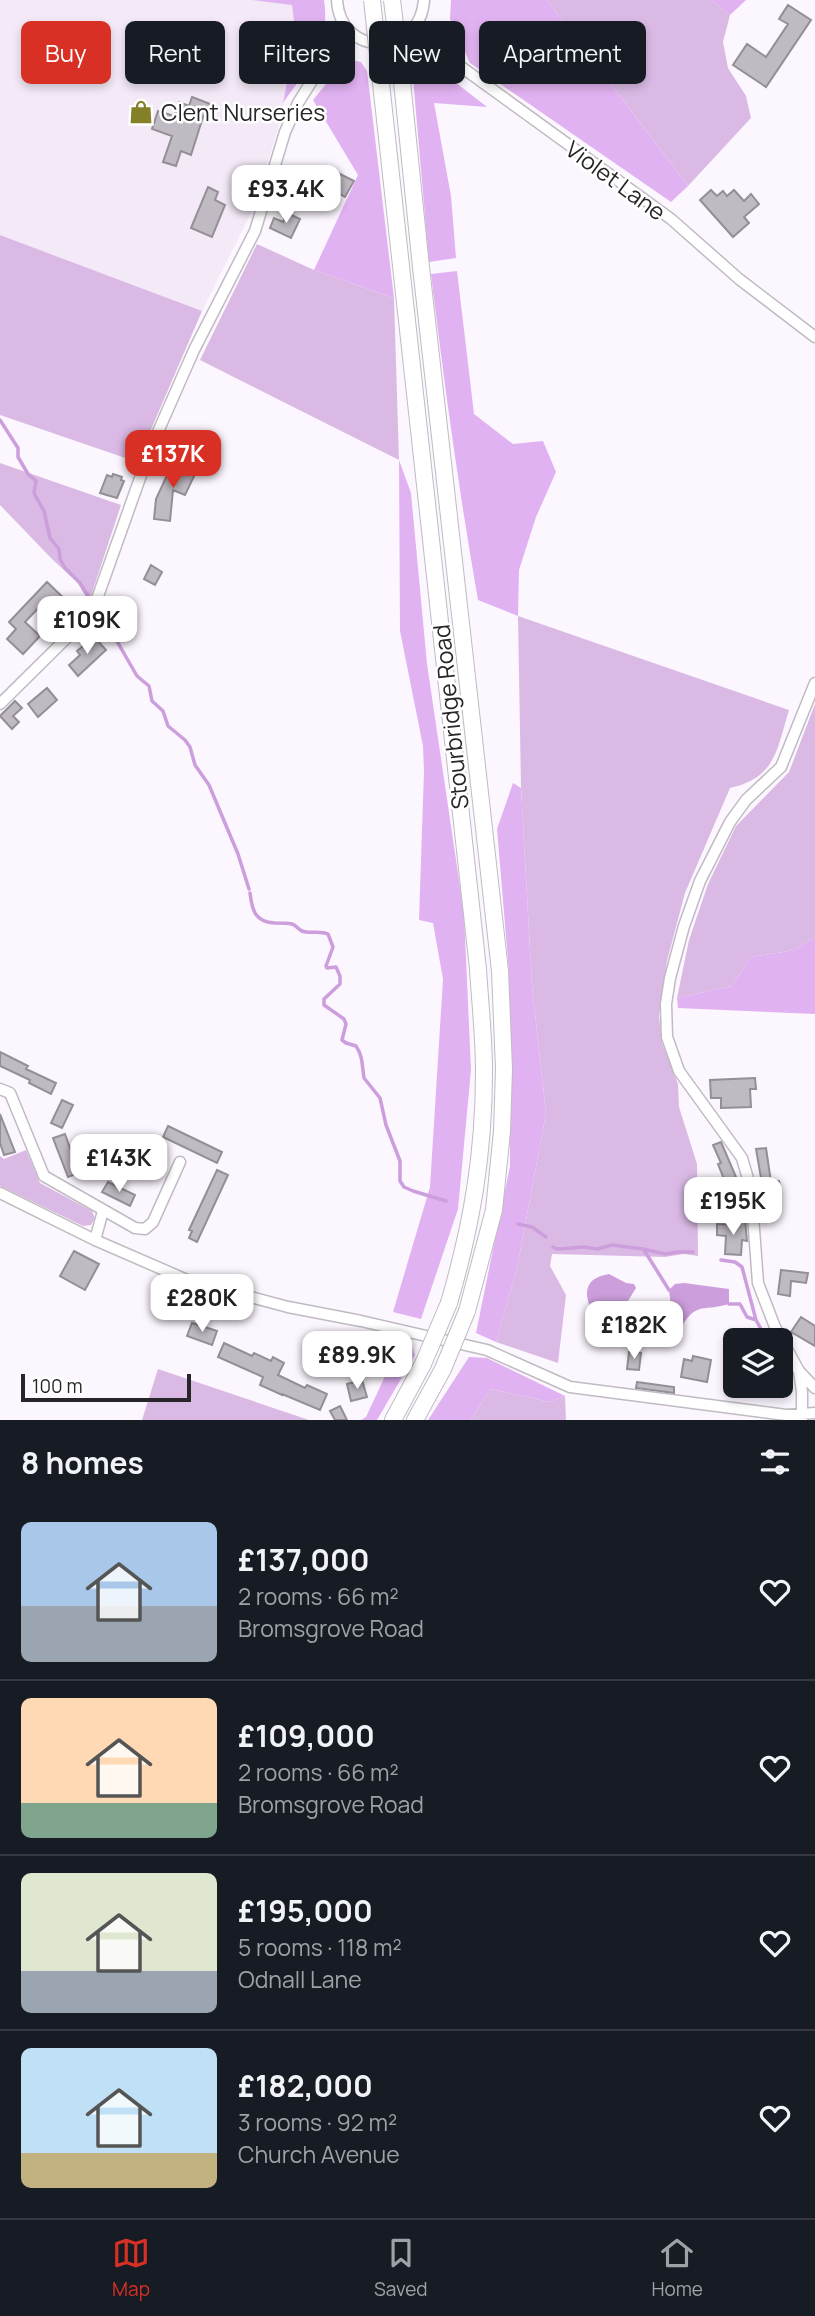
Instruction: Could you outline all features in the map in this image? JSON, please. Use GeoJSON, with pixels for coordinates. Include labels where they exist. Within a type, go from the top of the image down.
{"type":"FeatureCollection","features":[{"type":"Feature","properties":{"kind":"highway","name":"Stourbridge Road"},"geometry":{"type":"LineString","coordinates":[[372,0],[475,941],[484,1069],[482,1134],[473,1210],[449,1303],[423,1364],[393,1420]]}},
{"type":"Feature","properties":{"kind":"highway","name":"Stourbridge Road"},"geometry":{"type":"LineString","coordinates":[[392,0],[500,971],[504,1069],[502,1131],[494,1210],[467,1311],[443,1369],[415,1420]]}},
{"type":"Feature","properties":{"kind":"street"},"geometry":{"type":"LineString","coordinates":[[337,0],[343,21]]}},
{"type":"Feature","properties":{"kind":"street"},"geometry":{"type":"LineString","coordinates":[[418,21],[424,0]]}},
{"type":"Feature","properties":{"kind":"street","name":"Violet Lane"},"geometry":{"type":"LineString","coordinates":[[465,70],[671,219],[739,279],[815,337]]}},
{"type":"Feature","properties":{"kind":"street"},"geometry":{"type":"LineString","coordinates":[[0,704],[92,613],[150,450],[194,350],[255,231],[285,132],[310,84]]}},
{"type":"Feature","properties":{"kind":"street"},"geometry":{"type":"LineString","coordinates":[[815,683],[781,768],[746,800],[730,822],[700,881],[677,952],[666,1004],[667,1037],[679,1072],[741,1158],[751,1189],[758,1283],[775,1327],[799,1371],[815,1388]]}},
{"type":"Feature","properties":{"kind":"street"},"geometry":{"type":"LineString","coordinates":[[0,1089],[10,1093],[44,1176],[135,1228],[145,1229],[153,1222],[180,1162]]}},
{"type":"Feature","properties":{"kind":"street"},"geometry":{"type":"LineString","coordinates":[[0,1193],[95,1240],[187,1280],[288,1307],[487,1350],[570,1387],[802,1417],[815,1413]]}},
{"type":"Feature","properties":{"kind":"street"},"geometry":{"type":"LineString","coordinates":[[95,1240],[103,1210]]}},
{"type":"Feature","properties":{"kind":"street"},"geometry":{"type":"LineString","coordinates":[[799,1371],[802,1417]]}},
{"type":"Feature","properties":{"kind":"shaded area","name":"Clent Nurseries"},"geometry":{"type":"Polygon","coordinates":[[[0,0],[252,0],[292,4],[294,21],[239,21],[239,84],[287,84],[280,122],[255,205],[202,311],[0,235],[0,0]]]}},
{"type":"Feature","properties":{"kind":"shaded area"},"geometry":{"type":"Polygon","coordinates":[[[252,0],[324,0],[325,21],[294,21],[292,5],[252,0]]]}},
{"type":"Feature","properties":{"kind":"shaded area"},"geometry":{"type":"Polygon","coordinates":[[[451,0],[547,0],[563,21],[479,21],[479,69],[470,63],[465,52],[465,21],[450,19],[451,0]]]}},
{"type":"Feature","properties":{"kind":"shaded area"},"geometry":{"type":"Polygon","coordinates":[[[547,0],[711,0],[730,15],[723,42],[728,68],[746,96],[751,118],[688,186],[611,84],[646,84],[646,21],[563,21],[547,0]]]}},
{"type":"Feature","properties":{"kind":"shaded area"},"geometry":{"type":"Polygon","coordinates":[[[711,0],[746,0],[730,15],[711,0]]]}},
{"type":"Feature","properties":{"kind":"shaded area"},"geometry":{"type":"Polygon","coordinates":[[[355,61],[361,62],[367,71],[394,298],[314,270],[358,175],[313,100],[326,84],[355,84],[355,61]]]}},
{"type":"Feature","properties":{"kind":"shaded area"},"geometry":{"type":"Polygon","coordinates":[[[287,84],[296,84],[283,103],[287,84]]]}},
{"type":"Feature","properties":{"kind":"shaded area"},"geometry":{"type":"Polygon","coordinates":[[[414,84],[458,84],[487,107],[434,103],[451,196],[456,258],[429,262],[414,84]]]}},
{"type":"Feature","properties":{"kind":"shaded area"},"geometry":{"type":"Polygon","coordinates":[[[500,84],[611,84],[688,186],[671,202],[500,84]]]}},
{"type":"Feature","properties":{"kind":"shaded area"},"geometry":{"type":"Polygon","coordinates":[[[0,235],[202,311],[137,462],[0,415],[0,235]]]}},
{"type":"Feature","properties":{"kind":"shaded area"},"geometry":{"type":"Polygon","coordinates":[[[257,244],[314,270],[394,298],[399,460],[200,360],[257,244]]]}},
{"type":"Feature","properties":{"kind":"shaded area"},"geometry":{"type":"Polygon","coordinates":[[[457,271],[474,414],[513,444],[543,441],[556,472],[536,517],[519,570],[518,616],[478,600],[452,437],[431,274],[457,271]]]}},
{"type":"Feature","properties":{"kind":"shaded area"},"geometry":{"type":"Polygon","coordinates":[[[399,460],[411,493],[427,664],[464,914],[471,1070],[458,1209],[421,1319],[393,1312],[430,1187],[443,979],[433,923],[419,920],[423,746],[400,631],[399,460]]]}},
{"type":"Feature","properties":{"kind":"shaded area"},"geometry":{"type":"Polygon","coordinates":[[[0,463],[121,505],[89,602],[77,582],[0,505],[0,463]]]}},
{"type":"Feature","properties":{"kind":"shaded area"},"geometry":{"type":"Polygon","coordinates":[[[518,616],[789,710],[777,749],[766,769],[757,777],[730,788],[685,893],[667,961],[659,1016],[662,1043],[678,1084],[679,1107],[697,1164],[698,1256],[552,1254],[550,1266],[566,1295],[558,1363],[496,1342],[517,1268],[546,1113],[532,986],[521,788],[518,616]]]}},
{"type":"Feature","properties":{"kind":"shaded area"},"geometry":{"type":"Polygon","coordinates":[[[815,704],[815,937],[795,950],[751,957],[732,986],[677,998],[689,940],[708,884],[736,826],[789,772],[815,704]]]}},
{"type":"Feature","properties":{"kind":"shaded area"},"geometry":{"type":"Polygon","coordinates":[[[513,783],[521,788],[532,986],[546,1113],[517,1268],[496,1342],[476,1333],[510,1166],[509,972],[497,829],[513,783]]]}},
{"type":"Feature","properties":{"kind":"shaded area"},"geometry":{"type":"Polygon","coordinates":[[[815,937],[815,1014],[678,1008],[677,998],[732,986],[751,957],[795,950],[815,937]]]}},
{"type":"Feature","properties":{"kind":"shaded area"},"geometry":{"type":"Polygon","coordinates":[[[26,1150],[40,1183],[92,1211],[95,1218],[91,1225],[83,1226],[0,1186],[0,1156],[4,1159],[26,1150]]]}},
{"type":"Feature","properties":{"kind":"shaded area"},"geometry":{"type":"Polygon","coordinates":[[[609,1274],[634,1284],[636,1288],[618,1317],[593,1314],[588,1299],[590,1283],[609,1274]]]}},
{"type":"Feature","properties":{"kind":"shaded area"},"geometry":{"type":"Polygon","coordinates":[[[675,1284],[729,1289],[729,1304],[699,1309],[690,1315],[679,1331],[674,1329],[669,1290],[675,1284]]]}},
{"type":"Feature","properties":{"kind":"shaded area"},"geometry":{"type":"Polygon","coordinates":[[[341,1334],[411,1344],[415,1355],[377,1420],[361,1420],[366,1417],[387,1372],[331,1349],[341,1334]]]}},
{"type":"Feature","properties":{"kind":"shaded area"},"geometry":{"type":"Polygon","coordinates":[[[469,1357],[487,1358],[565,1396],[550,1402],[491,1389],[470,1420],[428,1420],[469,1357]]]}},
{"type":"Feature","properties":{"kind":"shaded area"},"geometry":{"type":"Polygon","coordinates":[[[158,1369],[309,1420],[142,1420],[158,1369]]]}},
{"type":"Feature","properties":{"kind":"shaded area"},"geometry":{"type":"Polygon","coordinates":[[[491,1389],[550,1402],[565,1396],[566,1420],[470,1420],[491,1389]]]}},
{"type":"Feature","properties":{"kind":"building"},"geometry":{"type":"Polygon","coordinates":[[[788,5],[811,20],[766,87],[733,65],[747,44],[766,57],[788,24],[779,19],[788,5]]]}},
{"type":"Feature","properties":{"kind":"building"},"geometry":{"type":"Polygon","coordinates":[[[192,97],[218,107],[203,117],[191,155],[181,151],[176,166],[163,162],[172,136],[152,129],[158,111],[174,116],[179,102],[189,106],[192,97]]]}},
{"type":"Feature","properties":{"kind":"building"},"geometry":{"type":"Polygon","coordinates":[[[334,171],[354,181],[345,197],[326,186],[334,171]]]}},
{"type":"Feature","properties":{"kind":"building"},"geometry":{"type":"Polygon","coordinates":[[[208,187],[218,192],[215,200],[225,205],[212,237],[191,228],[208,187]]]}},
{"type":"Feature","properties":{"kind":"building"},"geometry":{"type":"Polygon","coordinates":[[[711,190],[717,196],[723,191],[727,196],[734,190],[744,201],[751,194],[759,204],[744,217],[749,223],[733,237],[700,200],[711,190]]]}},
{"type":"Feature","properties":{"kind":"building"},"geometry":{"type":"Polygon","coordinates":[[[287,213],[300,219],[291,238],[270,228],[274,218],[283,222],[287,213]]]}},
{"type":"Feature","properties":{"kind":"building"},"geometry":{"type":"Polygon","coordinates":[[[179,461],[197,470],[185,495],[173,490],[170,521],[154,519],[156,499],[168,473],[172,475],[179,461]]]}},
{"type":"Feature","properties":{"kind":"building"},"geometry":{"type":"Polygon","coordinates":[[[113,474],[122,477],[121,480],[124,481],[117,498],[100,493],[107,475],[112,477],[113,474]]]}},
{"type":"Feature","properties":{"kind":"building"},"geometry":{"type":"Polygon","coordinates":[[[151,565],[162,572],[155,585],[144,579],[151,565]]]}},
{"type":"Feature","properties":{"kind":"building"},"geometry":{"type":"Polygon","coordinates":[[[47,582],[72,606],[75,603],[82,611],[52,640],[44,633],[66,612],[49,597],[25,622],[40,636],[23,654],[7,639],[16,629],[9,622],[47,582]]]}},
{"type":"Feature","properties":{"kind":"building"},"geometry":{"type":"Polygon","coordinates":[[[96,639],[106,650],[78,676],[69,665],[80,655],[77,651],[96,639]]]}},
{"type":"Feature","properties":{"kind":"building"},"geometry":{"type":"Polygon","coordinates":[[[47,688],[57,700],[38,717],[28,704],[47,688]]]}},
{"type":"Feature","properties":{"kind":"building"},"geometry":{"type":"Polygon","coordinates":[[[15,701],[22,708],[13,716],[19,722],[12,729],[0,716],[15,701]]]}},
{"type":"Feature","properties":{"kind":"building"},"geometry":{"type":"Polygon","coordinates":[[[0,1052],[28,1066],[26,1069],[56,1083],[51,1094],[29,1083],[30,1080],[0,1066],[0,1052]]]}},
{"type":"Feature","properties":{"kind":"building"},"geometry":{"type":"Polygon","coordinates":[[[755,1078],[756,1089],[750,1089],[751,1107],[721,1108],[721,1098],[711,1098],[710,1080],[755,1078]]]}},
{"type":"Feature","properties":{"kind":"building"},"geometry":{"type":"Polygon","coordinates":[[[62,1100],[73,1105],[62,1128],[51,1123],[62,1100]]]}},
{"type":"Feature","properties":{"kind":"building"},"geometry":{"type":"Polygon","coordinates":[[[0,1114],[15,1152],[4,1155],[0,1143],[0,1114]]]}},
{"type":"Feature","properties":{"kind":"building"},"geometry":{"type":"Polygon","coordinates":[[[168,1126],[222,1152],[217,1163],[163,1137],[168,1126]]]}},
{"type":"Feature","properties":{"kind":"building"},"geometry":{"type":"Polygon","coordinates":[[[65,1134],[79,1173],[68,1177],[53,1138],[65,1134]]]}},
{"type":"Feature","properties":{"kind":"building"},"geometry":{"type":"Polygon","coordinates":[[[146,1135],[157,1140],[144,1169],[133,1164],[146,1135]]]}},
{"type":"Feature","properties":{"kind":"building"},"geometry":{"type":"Polygon","coordinates":[[[721,1142],[736,1177],[728,1181],[727,1178],[724,1179],[713,1145],[721,1142]]]}},
{"type":"Feature","properties":{"kind":"building"},"geometry":{"type":"Polygon","coordinates":[[[766,1148],[771,1182],[779,1181],[781,1192],[764,1195],[756,1149],[766,1148]]]}},
{"type":"Feature","properties":{"kind":"building"},"geometry":{"type":"Polygon","coordinates":[[[217,1170],[228,1175],[197,1242],[189,1238],[192,1231],[189,1230],[217,1170]]]}},
{"type":"Feature","properties":{"kind":"building"},"geometry":{"type":"Polygon","coordinates":[[[108,1182],[135,1195],[130,1206],[102,1192],[108,1182]]]}},
{"type":"Feature","properties":{"kind":"building"},"geometry":{"type":"Polygon","coordinates":[[[739,1219],[745,1219],[747,1241],[742,1240],[741,1255],[725,1254],[726,1236],[717,1235],[717,1224],[738,1225],[739,1219]]]}},
{"type":"Feature","properties":{"kind":"building"},"geometry":{"type":"Polygon","coordinates":[[[74,1251],[99,1264],[85,1290],[60,1276],[74,1251]]]}},
{"type":"Feature","properties":{"kind":"building"},"geometry":{"type":"Polygon","coordinates":[[[781,1270],[808,1273],[806,1283],[791,1281],[790,1296],[778,1294],[781,1270]]]}},
{"type":"Feature","properties":{"kind":"building"},"geometry":{"type":"Polygon","coordinates":[[[801,1317],[815,1326],[815,1346],[793,1333],[801,1317]]]}},
{"type":"Feature","properties":{"kind":"building"},"geometry":{"type":"Polygon","coordinates":[[[192,1323],[217,1331],[212,1345],[187,1336],[192,1323]]]}},
{"type":"Feature","properties":{"kind":"building"},"geometry":{"type":"Polygon","coordinates":[[[224,1343],[252,1356],[254,1353],[271,1361],[273,1357],[284,1363],[278,1375],[305,1388],[307,1385],[327,1394],[320,1410],[260,1385],[263,1377],[218,1357],[224,1343]]]}},
{"type":"Feature","properties":{"kind":"building"},"geometry":{"type":"Polygon","coordinates":[[[629,1352],[641,1353],[639,1370],[627,1369],[629,1352]]]}},
{"type":"Feature","properties":{"kind":"building"},"geometry":{"type":"Polygon","coordinates":[[[693,1356],[711,1360],[707,1382],[681,1377],[684,1359],[692,1361],[693,1356]]]}},
{"type":"Feature","properties":{"kind":"building"},"geometry":{"type":"Polygon","coordinates":[[[362,1380],[367,1397],[351,1401],[347,1384],[362,1380]]]}},
{"type":"Feature","properties":{"kind":"building"},"geometry":{"type":"Polygon","coordinates":[[[637,1382],[674,1387],[674,1393],[636,1388],[637,1382]]]}},
{"type":"Feature","properties":{"kind":"building"},"geometry":{"type":"Polygon","coordinates":[[[340,1406],[347,1420],[335,1420],[330,1411],[340,1406]]]}},
{"type":"Feature","properties":{"kind":"waterway"},"geometry":{"type":"LineString","coordinates":[[0,420],[18,448],[18,457],[28,474],[36,481],[34,493],[44,511],[50,538],[59,549],[60,559],[88,596]]}},
{"type":"Feature","properties":{"kind":"waterway"},"geometry":{"type":"LineString","coordinates":[[103,617],[137,676],[149,686],[152,701],[163,711],[168,726],[190,747],[195,765],[209,785],[238,854],[249,889]]}},
{"type":"Feature","properties":{"kind":"waterway"},"geometry":{"type":"LineString","coordinates":[[250,893],[255,914],[263,920],[292,924],[304,932],[328,934],[333,947],[326,966],[336,967],[340,984],[324,999],[324,1005],[344,1019],[346,1024],[342,1040],[356,1046],[361,1057],[364,1078],[380,1098],[386,1125],[400,1161],[400,1181],[404,1187],[413,1191],[446,1201]]}},
{"type":"Feature","properties":{"kind":"waterway"},"geometry":{"type":"LineString","coordinates":[[518,1224],[532,1227],[546,1237]]}},
{"type":"Feature","properties":{"kind":"waterway"},"geometry":{"type":"LineString","coordinates":[[553,1247],[597,1249],[612,1245],[665,1254],[693,1252]]}},
{"type":"Feature","properties":{"kind":"waterway"},"geometry":{"type":"LineString","coordinates":[[644,1250],[669,1290]]}},
{"type":"Feature","properties":{"kind":"waterway"},"geometry":{"type":"LineString","coordinates":[[721,1260],[735,1262],[742,1267],[760,1328]]}},
{"type":"Feature","properties":{"kind":"waterway"},"geometry":{"type":"LineString","coordinates":[[729,1304],[740,1304],[747,1317],[756,1320]]}},
{"type":"Feature","properties":{"kind":"place","name":"Clent Nurseries"},"geometry":{"type":"Point","coordinates":[141,112]}}]}
